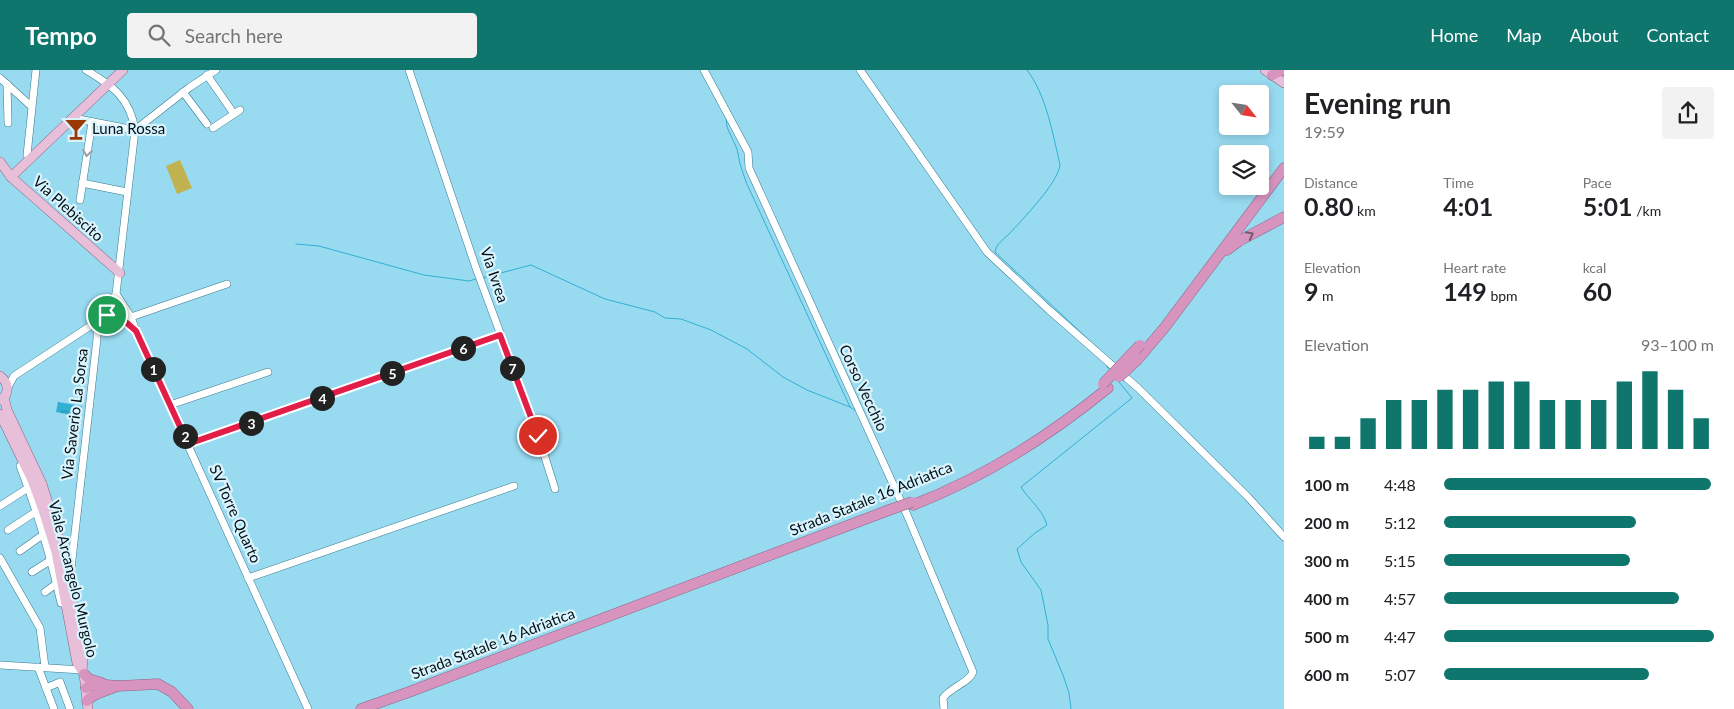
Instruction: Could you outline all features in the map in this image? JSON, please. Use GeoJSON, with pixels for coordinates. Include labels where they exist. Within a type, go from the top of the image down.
{"type":"FeatureCollection","features":[{"type":"Feature","properties":{"kind":"highway"},"geometry":{"type":"LineString","coordinates":[[1270,72],[1282,70]]}},
{"type":"Feature","properties":{"kind":"highway","name":"Strada Statale 16 Adriatica"},"geometry":{"type":"LineString","coordinates":[[1105,386],[1160,323],[1284,159]]}},
{"type":"Feature","properties":{"kind":"highway","name":"Strada Statale 16 Adriatica"},"geometry":{"type":"LineString","coordinates":[[378,709],[890,512],[1002,459],[1072,412],[1138,358],[1191,292],[1284,168]]}},
{"type":"Feature","properties":{"kind":"highway"},"geometry":{"type":"LineString","coordinates":[[1191,292],[1232,246],[1284,217]]}},
{"type":"Feature","properties":{"kind":"highway","name":"Strada Statale 16 Adriatica"},"geometry":{"type":"LineString","coordinates":[[361,709],[890,512]]}},
{"type":"Feature","properties":{"kind":"highway"},"geometry":{"type":"LineString","coordinates":[[83,672],[94,682],[118,686]]}},
{"type":"Feature","properties":{"kind":"highway"},"geometry":{"type":"LineString","coordinates":[[86,688],[95,684],[118,686],[158,684],[172,692],[188,709]]}},
{"type":"Feature","properties":{"kind":"highway"},"geometry":{"type":"LineString","coordinates":[[87,705],[91,696],[118,686]]}},
{"type":"Feature","properties":{"kind":"highway"},"geometry":{"type":"LineString","coordinates":[[86,688],[98,694]]}},
{"type":"Feature","properties":{"kind":"highway"},"geometry":{"type":"LineString","coordinates":[[178,698],[182,709]]}},
{"type":"Feature","properties":{"kind":"main road"},"geometry":{"type":"LineString","coordinates":[[1270,72],[1284,83]]}},
{"type":"Feature","properties":{"kind":"main road"},"geometry":{"type":"LineString","coordinates":[[11,177],[120,73]]}},
{"type":"Feature","properties":{"kind":"main road","name":"Via Plebiscito"},"geometry":{"type":"LineString","coordinates":[[0,162],[11,177],[120,273]]}},
{"type":"Feature","properties":{"kind":"main road"},"geometry":{"type":"LineString","coordinates":[[0,376],[8,387],[2,399]]}},
{"type":"Feature","properties":{"kind":"main road","name":"Viale Arcangelo Murgolo"},"geometry":{"type":"LineString","coordinates":[[2,399],[44,492],[64,554],[83,659],[87,705]]}},
{"type":"Feature","properties":{"kind":"main road","name":"Viale Arcangelo Murgolo"},"geometry":{"type":"LineString","coordinates":[[0,414],[38,494],[54,545],[78,663],[83,672]]}},
{"type":"Feature","properties":{"kind":"street"},"geometry":{"type":"LineString","coordinates":[[31,158],[27,155],[36,70]]}},
{"type":"Feature","properties":{"kind":"street"},"geometry":{"type":"LineString","coordinates":[[8,387],[14,376],[107,315],[116,294],[136,130],[130,108],[118,93],[109,84],[86,70]]}},
{"type":"Feature","properties":{"kind":"street"},"geometry":{"type":"LineString","coordinates":[[73,118],[136,130],[183,92],[216,70]]}},
{"type":"Feature","properties":{"kind":"street","name":"Via Ivrea"},"geometry":{"type":"LineString","coordinates":[[409,70],[476,268],[538,436],[555,489]]}},
{"type":"Feature","properties":{"kind":"street","name":"Corso Vecchio"},"geometry":{"type":"LineString","coordinates":[[704,70],[748,152],[749,168],[908,516],[973,672],[971,678],[948,691],[943,698],[944,709]]}},
{"type":"Feature","properties":{"kind":"street"},"geometry":{"type":"LineString","coordinates":[[860,70],[987,252],[1049,310],[1138,388],[1248,497],[1284,538]]}},
{"type":"Feature","properties":{"kind":"street"},"geometry":{"type":"LineString","coordinates":[[118,93],[120,73]]}},
{"type":"Feature","properties":{"kind":"street"},"geometry":{"type":"LineString","coordinates":[[183,92],[210,126],[237,112],[207,75]]}},
{"type":"Feature","properties":{"kind":"street"},"geometry":{"type":"LineString","coordinates":[[0,78],[31,106]]}},
{"type":"Feature","properties":{"kind":"street"},"geometry":{"type":"LineString","coordinates":[[7,84],[8,123]]}},
{"type":"Feature","properties":{"kind":"street"},"geometry":{"type":"LineString","coordinates":[[101,91],[118,93]]}},
{"type":"Feature","properties":{"kind":"street"},"geometry":{"type":"LineString","coordinates":[[134,119],[149,120]]}},
{"type":"Feature","properties":{"kind":"street"},"geometry":{"type":"LineString","coordinates":[[80,200],[92,122]]}},
{"type":"Feature","properties":{"kind":"street"},"geometry":{"type":"LineString","coordinates":[[82,183],[127,192]]}},
{"type":"Feature","properties":{"kind":"street"},"geometry":{"type":"LineString","coordinates":[[131,317],[227,284]]}},
{"type":"Feature","properties":{"kind":"street","name":"SV Torre Quarto"},"geometry":{"type":"LineString","coordinates":[[116,294],[131,317],[308,709]]}},
{"type":"Feature","properties":{"kind":"street"},"geometry":{"type":"LineString","coordinates":[[107,315],[127,323],[136,331]]}},
{"type":"Feature","properties":{"kind":"street","name":"Via Saverio La Sorsa"},"geometry":{"type":"LineString","coordinates":[[70,582],[97,339],[97,321]]}},
{"type":"Feature","properties":{"kind":"street","name":"Via Saverio La Sorsa"},"geometry":{"type":"LineString","coordinates":[[84,330],[97,339]]}},
{"type":"Feature","properties":{"kind":"street"},"geometry":{"type":"LineString","coordinates":[[188,444],[500,335]]}},
{"type":"Feature","properties":{"kind":"street"},"geometry":{"type":"LineString","coordinates":[[170,405],[268,372]]}},
{"type":"Feature","properties":{"kind":"street"},"geometry":{"type":"LineString","coordinates":[[0,376],[14,376]]}},
{"type":"Feature","properties":{"kind":"street"},"geometry":{"type":"LineString","coordinates":[[25,464],[20,466],[44,534],[61,603],[66,601]]}},
{"type":"Feature","properties":{"kind":"street"},"geometry":{"type":"LineString","coordinates":[[248,578],[514,486]]}},
{"type":"Feature","properties":{"kind":"street"},"geometry":{"type":"LineString","coordinates":[[0,506],[28,488]]}},
{"type":"Feature","properties":{"kind":"street"},"geometry":{"type":"LineString","coordinates":[[8,530],[37,511]]}},
{"type":"Feature","properties":{"kind":"street"},"geometry":{"type":"LineString","coordinates":[[20,550],[44,534]]}},
{"type":"Feature","properties":{"kind":"street"},"geometry":{"type":"LineString","coordinates":[[0,558],[40,628],[41,667],[54,709]]}},
{"type":"Feature","properties":{"kind":"street"},"geometry":{"type":"LineString","coordinates":[[32,572],[51,560]]}},
{"type":"Feature","properties":{"kind":"street"},"geometry":{"type":"LineString","coordinates":[[44,592],[56,584]]}},
{"type":"Feature","properties":{"kind":"street"},"geometry":{"type":"LineString","coordinates":[[0,665],[83,672]]}},
{"type":"Feature","properties":{"kind":"street"},"geometry":{"type":"LineString","coordinates":[[46,688],[60,682],[70,709]]}},
{"type":"Feature","properties":{"kind":"shaded area"},"geometry":{"type":"Polygon","coordinates":[[[180,160],[192,188],[177,194],[166,166],[180,160]]]}},
{"type":"Feature","properties":{"kind":"water"},"geometry":{"type":"Polygon","coordinates":[[[58,402],[82,406],[81,417],[56,412],[58,402]]]}},
{"type":"Feature","properties":{"kind":"waterway"},"geometry":{"type":"LineString","coordinates":[[1027,70],[1034,80],[1044,103],[1060,165],[1058,173],[1039,201],[998,244],[995,252],[1107,357]]}},
{"type":"Feature","properties":{"kind":"waterway"},"geometry":{"type":"LineString","coordinates":[[726,117],[727,127],[737,149],[746,182],[850,407],[856,411]]}},
{"type":"Feature","properties":{"kind":"waterway"},"geometry":{"type":"LineString","coordinates":[[296,244],[319,246],[424,275],[469,281],[476,279]]}},
{"type":"Feature","properties":{"kind":"waterway"},"geometry":{"type":"LineString","coordinates":[[482,278],[531,265],[605,299],[655,312],[665,318],[681,319],[711,330],[747,349],[783,377],[807,390],[850,407]]}},
{"type":"Feature","properties":{"kind":"waterway"},"geometry":{"type":"LineString","coordinates":[[1107,364],[1111,371]]}},
{"type":"Feature","properties":{"kind":"waterway"},"geometry":{"type":"LineString","coordinates":[[1071,709],[1069,693],[1048,639],[1048,625],[1041,590],[1021,562],[1017,549],[1047,525],[1042,515],[1021,487],[1132,398],[1119,382]]}},
{"type":"Feature","properties":{"kind":"place","name":"Luna Rossa"},"geometry":{"type":"Point","coordinates":[76,129]}},
{"type":"Feature","properties":{"kind":"route"},"geometry":{"type":"LineString","coordinates":[[107,315],[127,323],[136,331],[188,444],[500,335],[538,436]]}}]}
